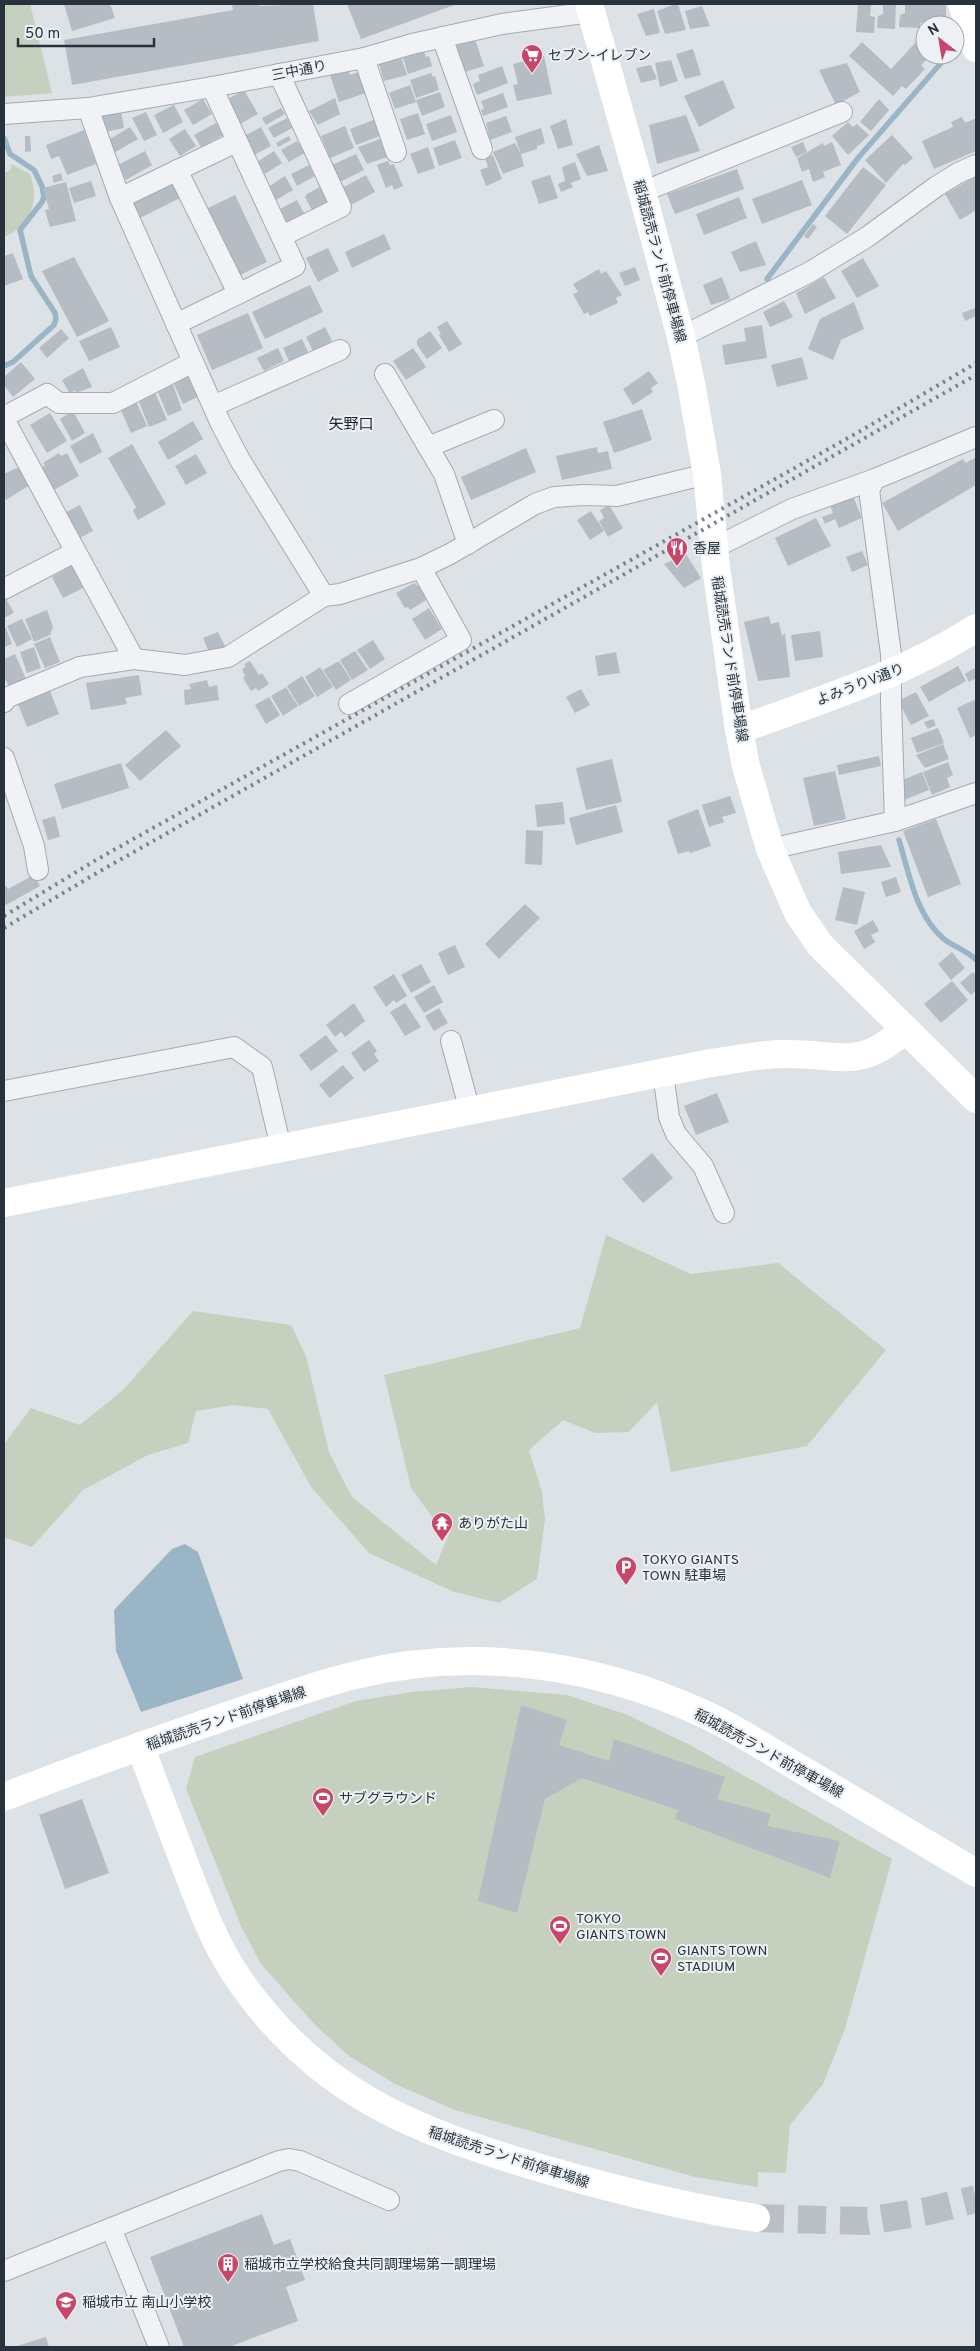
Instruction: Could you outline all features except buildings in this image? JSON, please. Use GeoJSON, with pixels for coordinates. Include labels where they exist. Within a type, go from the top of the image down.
{"type":"FeatureCollection","features":[{"type":"Feature","properties":{"kind":"main road","name":"稲城読売ランド前停車場線"},"geometry":{"type":"LineString","coordinates":[[590,8],[681,337],[707,474],[714,548],[739,730],[746,766],[770,848],[788,893],[808,930],[835,962],[976,1099]]}},
{"type":"Feature","properties":{"kind":"main road","name":"よみうりV通り"},"geometry":{"type":"LineString","coordinates":[[739,730],[891,674],[954,643],[976,628]]}},
{"type":"Feature","properties":{"kind":"main road"},"geometry":{"type":"LineString","coordinates":[[4,1203],[766,1054],[844,1058],[864,1056],[884,1047],[905,1029]]}},
{"type":"Feature","properties":{"kind":"main road","name":"稲城読売ランド前停車場線"},"geometry":{"type":"LineString","coordinates":[[756,2218],[694,2209],[633,2195],[488,2153],[432,2133],[387,2112],[324,2071],[273,2023],[234,1971],[218,1943],[202,1910],[140,1746],[303,1690],[356,1675],[410,1664],[465,1660],[509,1662],[574,1670],[625,1684],[705,1714],[976,1873]]}},
{"type":"Feature","properties":{"kind":"main road"},"geometry":{"type":"LineString","coordinates":[[4,1797],[140,1746]]}},
{"type":"Feature","properties":{"kind":"street","name":"三中通り"},"geometry":{"type":"LineString","coordinates":[[7,114],[88,108],[212,87],[364,58],[442,37],[590,8]]}},
{"type":"Feature","properties":{"kind":"street"},"geometry":{"type":"LineString","coordinates":[[442,37],[482,150]]}},
{"type":"Feature","properties":{"kind":"street"},"geometry":{"type":"LineString","coordinates":[[364,58],[396,152]]}},
{"type":"Feature","properties":{"kind":"street"},"geometry":{"type":"LineString","coordinates":[[279,74],[341,207],[282,236]]}},
{"type":"Feature","properties":{"kind":"street"},"geometry":{"type":"LineString","coordinates":[[176,324],[295,266],[212,87]]}},
{"type":"Feature","properties":{"kind":"street"},"geometry":{"type":"LineString","coordinates":[[88,108],[120,198],[213,406],[240,460],[324,596]]}},
{"type":"Feature","properties":{"kind":"street"},"geometry":{"type":"LineString","coordinates":[[642,192],[842,112]]}},
{"type":"Feature","properties":{"kind":"street"},"geometry":{"type":"LineString","coordinates":[[120,198],[236,142]]}},
{"type":"Feature","properties":{"kind":"street"},"geometry":{"type":"LineString","coordinates":[[681,337],[810,272],[867,236],[937,186],[976,165]]}},
{"type":"Feature","properties":{"kind":"street"},"geometry":{"type":"LineString","coordinates":[[176,170],[238,294]]}},
{"type":"Feature","properties":{"kind":"street"},"geometry":{"type":"LineString","coordinates":[[213,406],[340,350]]}},
{"type":"Feature","properties":{"kind":"street"},"geometry":{"type":"LineString","coordinates":[[134,659],[4,418],[47,394],[58,403],[113,403],[193,362]]}},
{"type":"Feature","properties":{"kind":"street"},"geometry":{"type":"LineString","coordinates":[[385,374],[444,474],[468,544]]}},
{"type":"Feature","properties":{"kind":"street"},"geometry":{"type":"LineString","coordinates":[[428,447],[494,420]]}},
{"type":"Feature","properties":{"kind":"street"},"geometry":{"type":"LineString","coordinates":[[714,548],[792,509],[875,479],[976,437]]}},
{"type":"Feature","properties":{"kind":"street"},"geometry":{"type":"LineString","coordinates":[[4,702],[6,698],[80,667],[134,659],[185,666],[228,657],[324,596],[340,594],[421,568],[468,544],[528,508],[554,497],[584,495],[617,496],[707,474]]}},
{"type":"Feature","properties":{"kind":"street"},"geometry":{"type":"LineString","coordinates":[[875,479],[869,490],[889,637],[895,820]]}},
{"type":"Feature","properties":{"kind":"street"},"geometry":{"type":"LineString","coordinates":[[4,589],[75,552]]}},
{"type":"Feature","properties":{"kind":"street"},"geometry":{"type":"LineString","coordinates":[[349,704],[461,640],[421,568]]}},
{"type":"Feature","properties":{"kind":"street"},"geometry":{"type":"LineString","coordinates":[[4,758],[34,846],[38,870]]}},
{"type":"Feature","properties":{"kind":"street"},"geometry":{"type":"LineString","coordinates":[[770,848],[895,820],[976,793]]}},
{"type":"Feature","properties":{"kind":"street"},"geometry":{"type":"LineString","coordinates":[[451,1041],[470,1111]]}},
{"type":"Feature","properties":{"kind":"street"},"geometry":{"type":"LineString","coordinates":[[4,1091],[234,1047],[262,1067],[281,1148]]}},
{"type":"Feature","properties":{"kind":"street"},"geometry":{"type":"LineString","coordinates":[[663,1073],[669,1117],[680,1140],[703,1166],[724,1213]]}},
{"type":"Feature","properties":{"kind":"street"},"geometry":{"type":"LineString","coordinates":[[4,2270],[279,2161],[289,2159],[300,2161],[389,2200]]}},
{"type":"Feature","properties":{"kind":"street"},"geometry":{"type":"LineString","coordinates":[[111,2228],[159,2347]]}},
{"type":"Feature","properties":{"kind":"green space"},"geometry":{"type":"Polygon","coordinates":[[[4,4],[30,4],[52,93],[4,97],[4,4]]]}},
{"type":"Feature","properties":{"kind":"green space"},"geometry":{"type":"Polygon","coordinates":[[[11,164],[30,174],[34,193],[31,211],[27,219],[21,226],[4,237],[4,173],[10,170],[11,164]]]}},
{"type":"Feature","properties":{"kind":"green space"},"geometry":{"type":"Polygon","coordinates":[[[606,1235],[691,1274],[778,1263],[886,1350],[807,1446],[671,1472],[657,1402],[629,1432],[595,1433],[563,1420],[529,1450],[542,1492],[545,1520],[537,1579],[499,1603],[454,1592],[369,1553],[311,1487],[268,1409],[232,1405],[196,1411],[188,1443],[148,1455],[83,1490],[32,1547],[6,1538],[4,1539],[4,1444],[31,1408],[80,1425],[123,1390],[193,1311],[291,1325],[306,1356],[329,1452],[352,1497],[436,1565],[452,1527],[435,1521],[411,1488],[384,1375],[580,1328],[606,1235]]]}},
{"type":"Feature","properties":{"kind":"green space","name":"TOKYO GIANTS TOWN"},"geometry":{"type":"Polygon","coordinates":[[[472,1687],[567,1695],[625,1714],[688,1744],[892,1859],[845,2029],[823,2084],[790,2125],[786,2173],[758,2172],[758,2187],[695,2177],[455,2110],[395,2084],[349,2056],[315,2025],[261,1964],[241,1926],[186,1789],[195,1757],[356,1701],[412,1692],[472,1687]]]}},
{"type":"Feature","properties":{"kind":"water"},"geometry":{"type":"Polygon","coordinates":[[[185,1544],[198,1552],[243,1679],[141,1712],[116,1651],[114,1610],[172,1549],[185,1544]]]}},
{"type":"Feature","properties":{"kind":"waterway"},"geometry":{"type":"LineString","coordinates":[[767,279],[858,158],[939,65]]}},
{"type":"Feature","properties":{"kind":"waterway"},"geometry":{"type":"LineString","coordinates":[[4,138],[10,154],[34,170],[42,186],[44,197],[42,202],[20,230],[31,276],[55,313],[56,319],[54,325],[13,362],[4,366]]}},
{"type":"Feature","properties":{"kind":"waterway"},"geometry":{"type":"LineString","coordinates":[[899,840],[910,880],[920,906],[934,929],[944,939],[976,960]]}},
{"type":"Feature","properties":{"kind":"tunnel"},"geometry":{"type":"LineString","coordinates":[[756,2218],[867,2221],[928,2211],[976,2199]]}},
{"type":"Feature","properties":{"kind":"railway"},"geometry":{"type":"LineString","coordinates":[[4,916],[96,860],[857,433],[976,363]]}},
{"type":"Feature","properties":{"kind":"railway"},"geometry":{"type":"LineString","coordinates":[[4,928],[102,870],[976,375]]}},
{"type":"Feature","properties":{"kind":"place","name":"セブン-イレブン"},"geometry":{"type":"Point","coordinates":[532,74]}},
{"type":"Feature","properties":{"kind":"place","name":"香屋"},"geometry":{"type":"Point","coordinates":[677,567]}},
{"type":"Feature","properties":{"kind":"place","name":"ありがた山"},"geometry":{"type":"Point","coordinates":[442,1542]}},
{"type":"Feature","properties":{"kind":"place","name":"TOKYO GIANTS TOWN 駐車場"},"geometry":{"type":"Point","coordinates":[626,1586]}},
{"type":"Feature","properties":{"kind":"place","name":"サブグラウンド"},"geometry":{"type":"Point","coordinates":[323,1817]}},
{"type":"Feature","properties":{"kind":"place","name":"TOKYO GIANTS TOWN"},"geometry":{"type":"Point","coordinates":[560,1945]}},
{"type":"Feature","properties":{"kind":"place","name":"GIANTS TOWN STADIUM"},"geometry":{"type":"Point","coordinates":[661,1977]}},
{"type":"Feature","properties":{"kind":"place","name":"稲城市立学校給食共同調理場第一調理場"},"geometry":{"type":"Point","coordinates":[228,2283]}},
{"type":"Feature","properties":{"kind":"place","name":"稲城市立 南山小学校"},"geometry":{"type":"Point","coordinates":[66,2321]}},
{"type":"Feature","properties":{"kind":"district","name":"矢野口"},"geometry":{"type":"Point","coordinates":[351,424]}}]}
